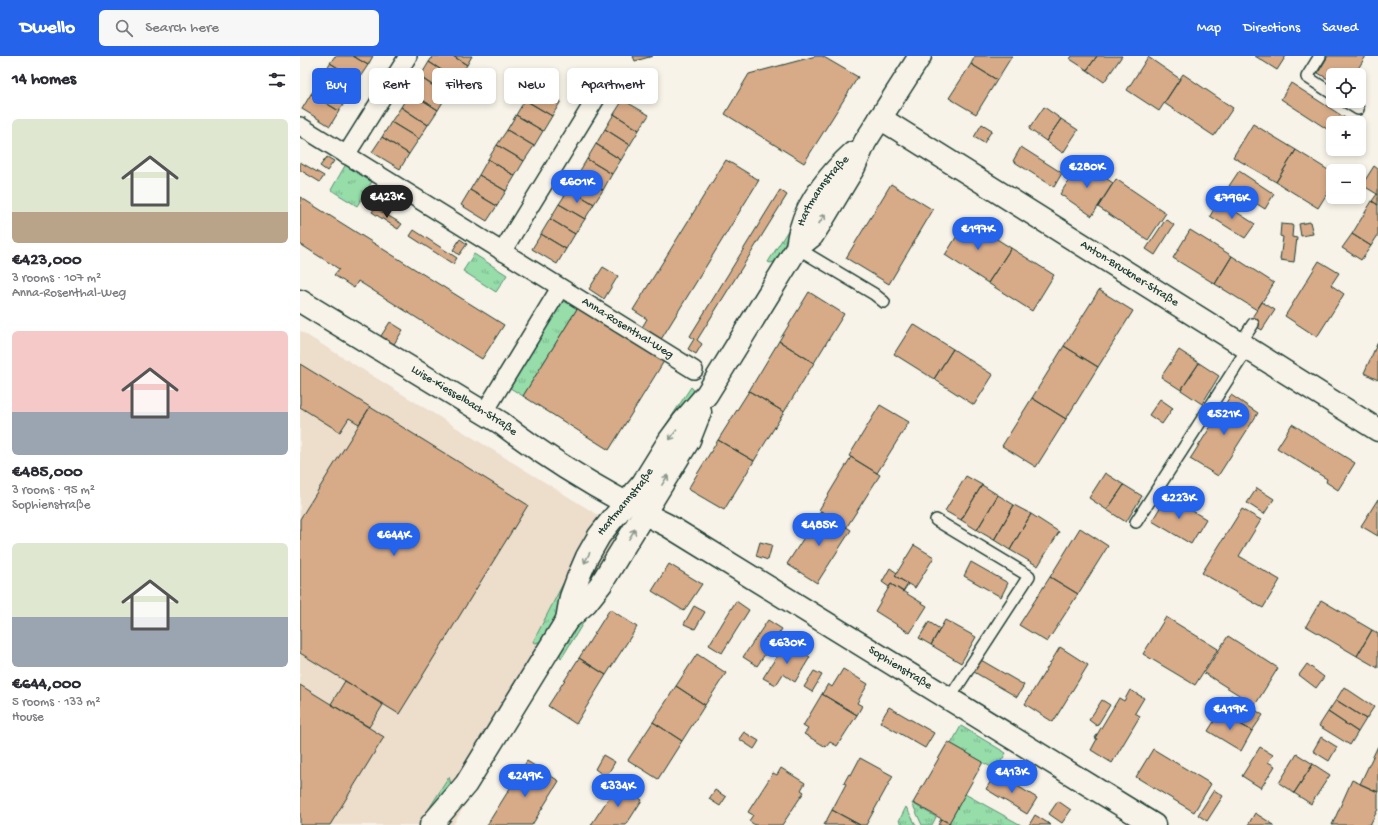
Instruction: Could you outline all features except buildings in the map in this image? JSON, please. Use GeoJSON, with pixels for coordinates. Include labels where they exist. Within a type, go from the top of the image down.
{"type":"FeatureCollection","features":[{"type":"Feature","properties":{"kind":"street"},"geometry":{"type":"LineString","coordinates":[[346,155],[408,56]]}},
{"type":"Feature","properties":{"kind":"street","name":"Hartmannstraße"},"geometry":{"type":"LineString","coordinates":[[567,620],[571,597],[587,557],[599,536],[643,483],[669,441],[707,394],[797,248],[801,228],[807,213],[816,198],[828,180],[844,161],[864,142],[920,56]]}},
{"type":"Feature","properties":{"kind":"street"},"geometry":{"type":"LineString","coordinates":[[502,252],[592,104]]}},
{"type":"Feature","properties":{"kind":"street","name":"Anton-Bruckner-Straße"},"geometry":{"type":"LineString","coordinates":[[880,118],[1378,430]]}},
{"type":"Feature","properties":{"kind":"street","name":"Anna-Rosenthal-Weg"},"geometry":{"type":"LineString","coordinates":[[300,126],[694,370]]}},
{"type":"Feature","properties":{"kind":"street"},"geometry":{"type":"LineString","coordinates":[[484,413],[560,288]]}},
{"type":"Feature","properties":{"kind":"street","name":"Luise-Kiesselbach-Straße"},"geometry":{"type":"LineString","coordinates":[[300,301],[501,423],[530,444],[645,514]]}},
{"type":"Feature","properties":{"kind":"street","name":"Hartmannstraße"},"geometry":{"type":"LineString","coordinates":[[431,825],[466,784],[567,620],[586,603],[601,584],[689,440],[707,394]]}},
{"type":"Feature","properties":{"kind":"street","name":"Sophienstraße"},"geometry":{"type":"LineString","coordinates":[[645,514],[667,525],[1154,825]]}},
{"type":"Feature","properties":{"kind":"street","name":"Hartmannstraße"},"geometry":{"type":"LineString","coordinates":[[450,825],[466,784]]}},
{"type":"Feature","properties":{"kind":"lane"},"geometry":{"type":"LineString","coordinates":[[1320,56],[1307,77],[1326,89]]}},
{"type":"Feature","properties":{"kind":"lane"},"geometry":{"type":"LineString","coordinates":[[797,248],[874,294],[884,302]]}},
{"type":"Feature","properties":{"kind":"lane"},"geometry":{"type":"LineString","coordinates":[[1136,522],[1244,346],[1253,324]]}},
{"type":"Feature","properties":{"kind":"lane"},"geometry":{"type":"LineString","coordinates":[[936,520],[1028,576],[949,699]]}},
{"type":"Feature","properties":{"kind":"shaded area"},"geometry":{"type":"Polygon","coordinates":[[[300,331],[627,533],[453,825],[300,825],[300,331]]]}},
{"type":"Feature","properties":{"kind":"green space"},"geometry":{"type":"Polygon","coordinates":[[[346,164],[373,180],[357,206],[331,190],[346,164]]]}},
{"type":"Feature","properties":{"kind":"green space"},"geometry":{"type":"Polygon","coordinates":[[[792,224],[795,226],[778,261],[768,262],[792,224]]]}},
{"type":"Feature","properties":{"kind":"green space"},"geometry":{"type":"Polygon","coordinates":[[[474,254],[507,275],[496,292],[463,271],[474,254]]]}},
{"type":"Feature","properties":{"kind":"green space"},"geometry":{"type":"Polygon","coordinates":[[[566,301],[580,304],[523,396],[507,386],[558,305],[566,301]]]}},
{"type":"Feature","properties":{"kind":"green space"},"geometry":{"type":"Polygon","coordinates":[[[691,387],[695,396],[658,450],[652,446],[691,387]]]}},
{"type":"Feature","properties":{"kind":"green space"},"geometry":{"type":"Polygon","coordinates":[[[569,572],[562,603],[543,641],[535,643],[533,642],[569,572]]]}},
{"type":"Feature","properties":{"kind":"green space"},"geometry":{"type":"Polygon","coordinates":[[[582,618],[585,620],[561,659],[559,651],[582,618]]]}},
{"type":"Feature","properties":{"kind":"green space"},"geometry":{"type":"Polygon","coordinates":[[[961,726],[1006,753],[996,770],[951,744],[961,726]]]}},
{"type":"Feature","properties":{"kind":"green space"},"geometry":{"type":"Polygon","coordinates":[[[449,777],[452,787],[425,815],[449,777]]]}},
{"type":"Feature","properties":{"kind":"green space"},"geometry":{"type":"Polygon","coordinates":[[[965,794],[1021,825],[953,825],[949,823],[965,794]]]}},
{"type":"Feature","properties":{"kind":"green space"},"geometry":{"type":"Polygon","coordinates":[[[912,803],[936,817],[932,825],[922,825],[912,803]]]}},
{"type":"Feature","properties":{"kind":"green space"},"geometry":{"type":"Polygon","coordinates":[[[906,807],[916,825],[905,825],[899,821],[906,807]]]}}]}
